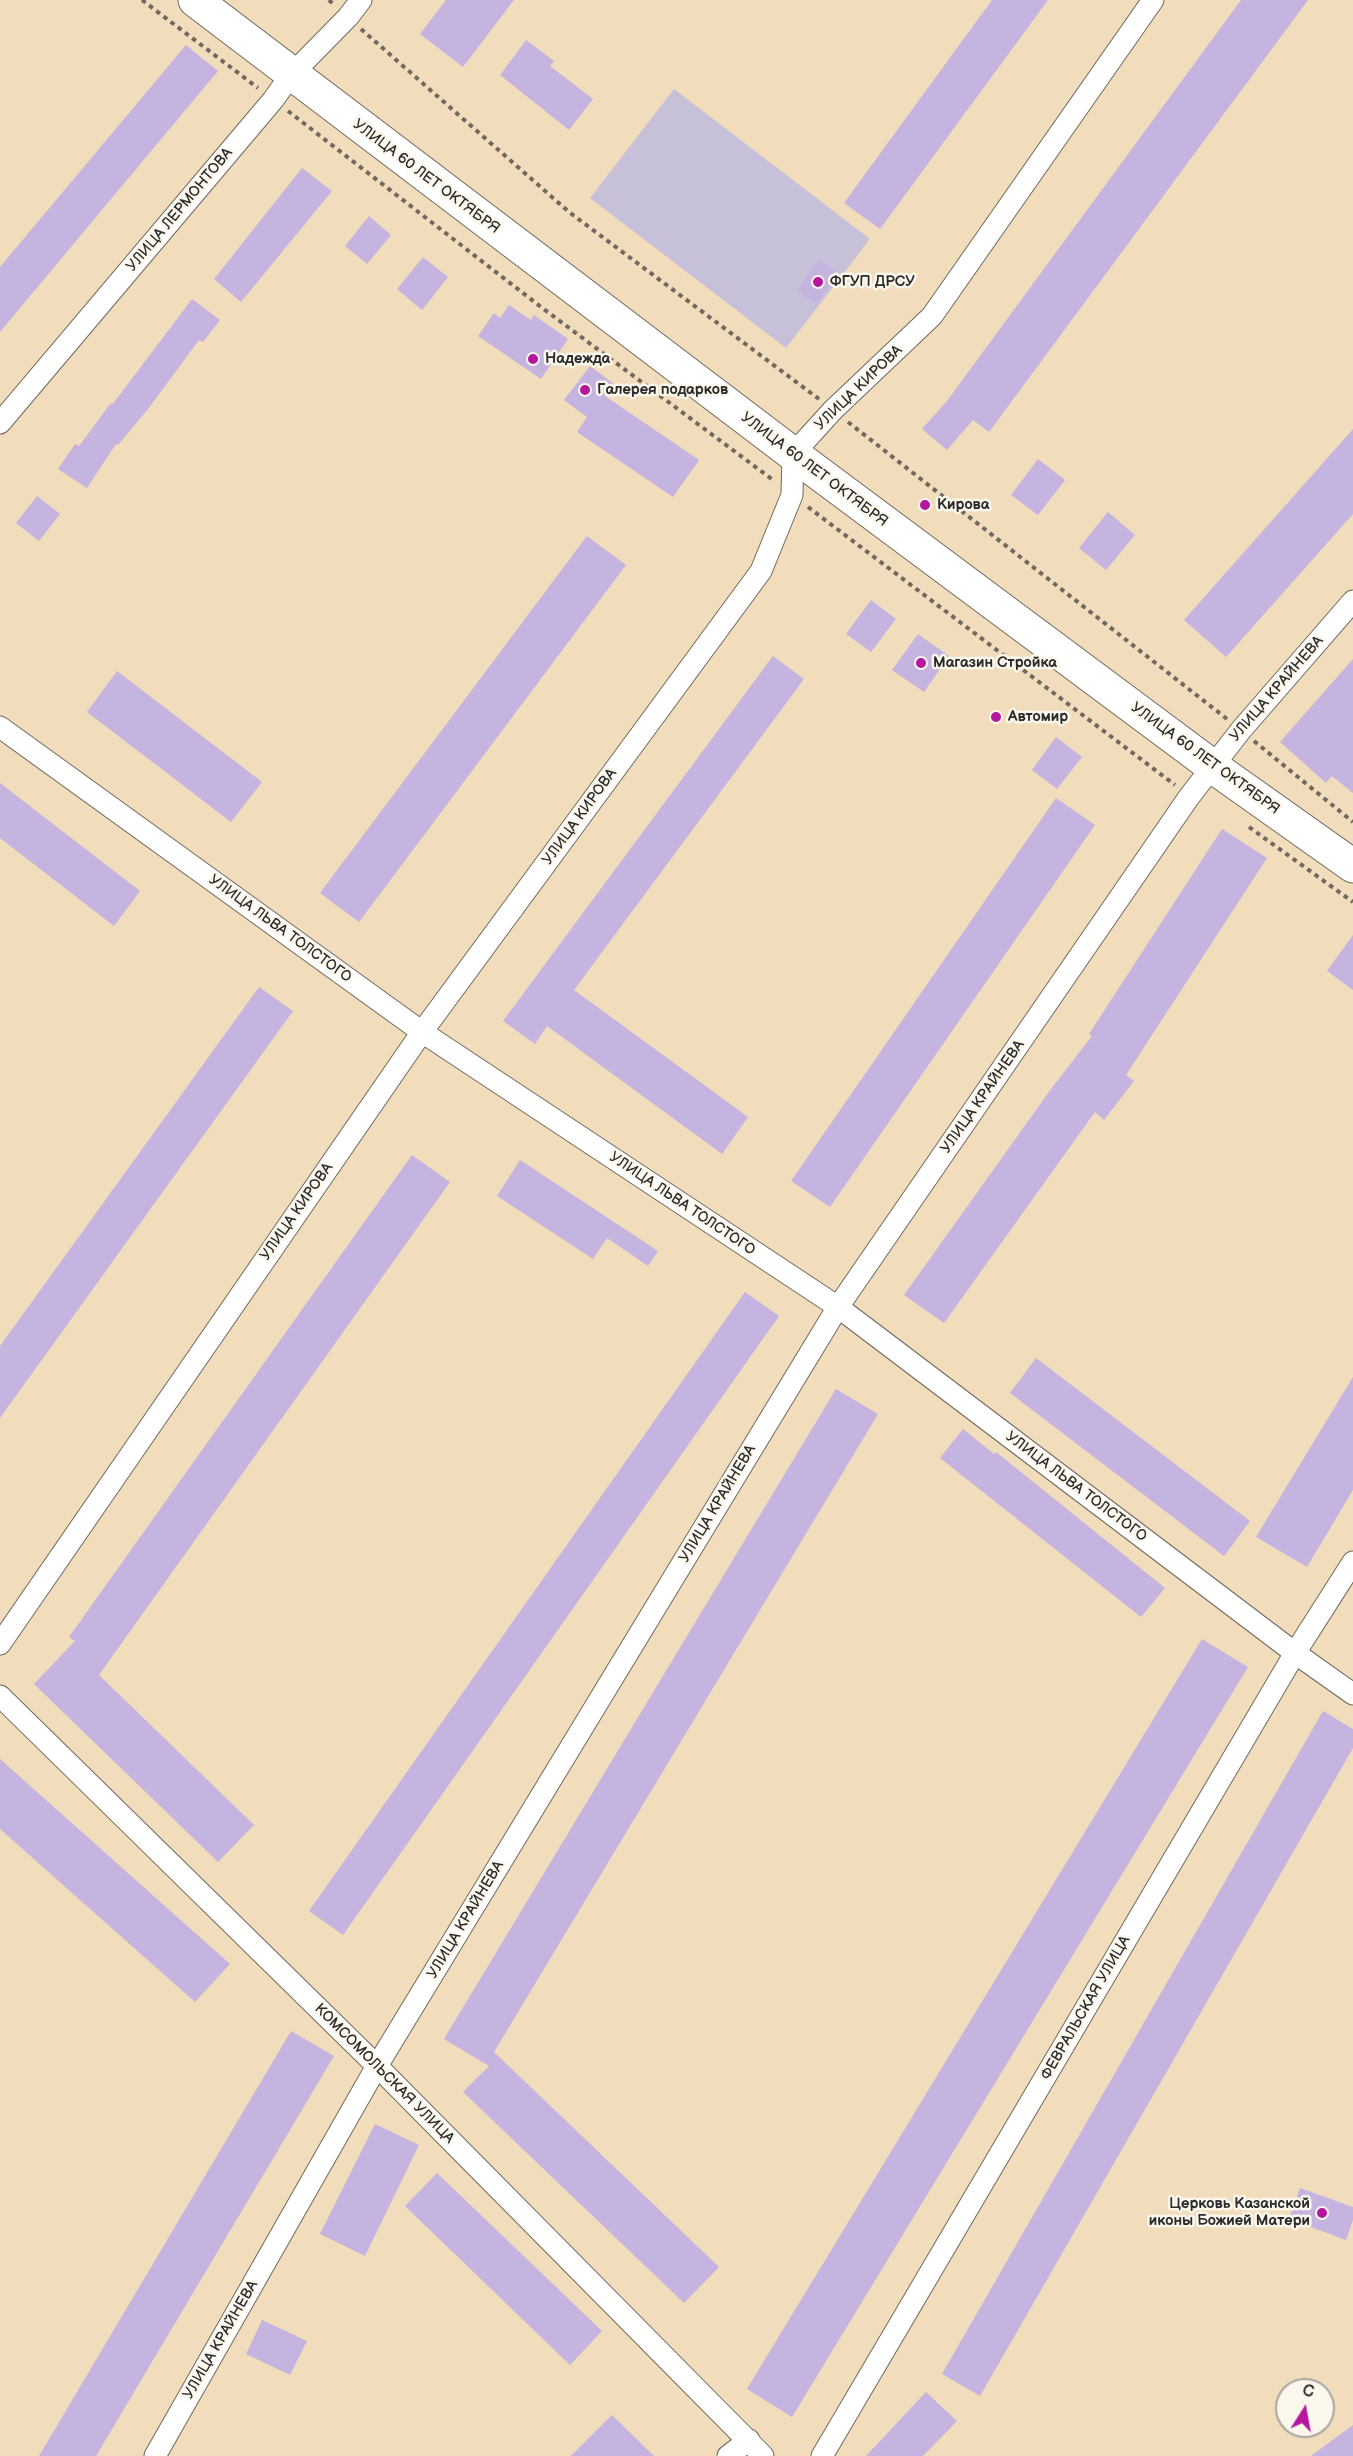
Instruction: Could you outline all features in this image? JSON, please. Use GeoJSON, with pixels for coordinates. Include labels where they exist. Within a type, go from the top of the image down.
{"type":"FeatureCollection","features":[{"type":"Feature","properties":{"kind":"main road","name":"УЛИЦА 60 ЛЕТ ОКТЯБРЯ"},"geometry":{"type":"LineString","coordinates":[[195,0],[282,87],[793,454],[1212,766],[1353,866]]}},
{"type":"Feature","properties":{"kind":"street","name":"УЛИЦА ЛЕРМОНТОВА"},"geometry":{"type":"LineString","coordinates":[[0,423],[282,87],[348,17],[361,0]]}},
{"type":"Feature","properties":{"kind":"street","name":"УЛИЦА КИРОВА"},"geometry":{"type":"LineString","coordinates":[[0,1644],[422,1032],[761,571],[792,495],[793,454],[833,410],[933,316],[1153,0]]}},
{"type":"Feature","properties":{"kind":"street","name":"УЛИЦА КРАЙНЕВА"},"geometry":{"type":"LineString","coordinates":[[155,2456],[376,2066],[838,1307],[1189,797],[1212,766],[1353,601]]}},
{"type":"Feature","properties":{"kind":"street","name":"УЛИЦА ЛЬВА ТОЛСТОГО"},"geometry":{"type":"LineString","coordinates":[[0,727],[422,1032],[838,1307],[1295,1653],[1353,1694]]}},
{"type":"Feature","properties":{"kind":"street","name":"ФЕВРАЛЬСКАЯ УЛИЦА"},"geometry":{"type":"LineString","coordinates":[[822,2456],[1295,1653],[1353,1562]]}},
{"type":"Feature","properties":{"kind":"street","name":"КОМСОМОЛЬСКАЯ УЛИЦА"},"geometry":{"type":"LineString","coordinates":[[0,1696],[376,2066],[763,2456]]}},
{"type":"Feature","properties":{"kind":"street"},"geometry":{"type":"LineString","coordinates":[[728,2456],[749,2440]]}},
{"type":"Feature","properties":{"kind":"path"},"geometry":{"type":"LineString","coordinates":[[142,0],[282,87],[541,307],[1189,797]]}},
{"type":"Feature","properties":{"kind":"path"},"geometry":{"type":"LineString","coordinates":[[1242,822],[1353,902]]}},
{"type":"Feature","properties":{"kind":"shaded area","name":"ФГУП ДРСУ"},"geometry":{"type":"Polygon","coordinates":[[[674,89],[870,239],[786,348],[590,198],[674,89]]]}},
{"type":"Feature","properties":{"kind":"building"},"geometry":{"type":"Polygon","coordinates":[[[446,0],[514,0],[463,67],[420,34],[446,0]]]}},
{"type":"Feature","properties":{"kind":"building"},"geometry":{"type":"Polygon","coordinates":[[[992,0],[1048,0],[880,229],[844,203],[992,0]]]}},
{"type":"Feature","properties":{"kind":"building"},"geometry":{"type":"Polygon","coordinates":[[[1241,0],[1308,0],[989,432],[973,420],[947,450],[922,429],[947,401],[1241,0]]]}},
{"type":"Feature","properties":{"kind":"building"},"geometry":{"type":"Polygon","coordinates":[[[526,40],[554,61],[550,66],[593,99],[569,130],[500,75],[526,40]]]}},
{"type":"Feature","properties":{"kind":"building"},"geometry":{"type":"Polygon","coordinates":[[[186,45],[218,71],[0,332],[0,267],[186,45]]]}},
{"type":"Feature","properties":{"kind":"building"},"geometry":{"type":"Polygon","coordinates":[[[302,168],[332,191],[241,302],[214,279],[302,168]]]}},
{"type":"Feature","properties":{"kind":"building"},"geometry":{"type":"Polygon","coordinates":[[[369,216],[391,235],[367,264],[345,246],[369,216]]]}},
{"type":"Feature","properties":{"kind":"building"},"geometry":{"type":"Polygon","coordinates":[[[423,257],[448,277],[422,310],[397,289],[423,257]]]}},
{"type":"Feature","properties":{"kind":"building","name":"ФГУП ДРСУ"},"geometry":{"type":"Polygon","coordinates":[[[819,260],[838,274],[816,304],[797,290],[819,260]]]}},
{"type":"Feature","properties":{"kind":"building"},"geometry":{"type":"Polygon","coordinates":[[[192,299],[220,320],[203,342],[199,340],[148,409],[118,445],[116,444],[87,488],[58,469],[75,444],[79,446],[111,403],[112,405],[192,299]]]}},
{"type":"Feature","properties":{"kind":"building","name":"Надежда"},"geometry":{"type":"Polygon","coordinates":[[[509,305],[531,320],[534,315],[568,339],[541,379],[478,336],[494,313],[500,318],[509,305]]]}},
{"type":"Feature","properties":{"kind":"building"},"geometry":{"type":"Polygon","coordinates":[[[590,366],[614,384],[605,396],[699,460],[673,497],[577,432],[587,417],[564,400],[590,366]]]}},
{"type":"Feature","properties":{"kind":"building"},"geometry":{"type":"Polygon","coordinates":[[[1353,429],[1353,514],[1226,657],[1184,620],[1353,429]]]}},
{"type":"Feature","properties":{"kind":"building"},"geometry":{"type":"Polygon","coordinates":[[[1038,459],[1065,480],[1038,515],[1011,495],[1038,459]]]}},
{"type":"Feature","properties":{"kind":"building"},"geometry":{"type":"Polygon","coordinates":[[[37,496],[60,514],[39,541],[16,523],[37,496]]]}},
{"type":"Feature","properties":{"kind":"building"},"geometry":{"type":"Polygon","coordinates":[[[1108,512],[1135,535],[1106,570],[1079,548],[1108,512]]]}},
{"type":"Feature","properties":{"kind":"building"},"geometry":{"type":"Polygon","coordinates":[[[587,536],[626,565],[359,922],[320,893],[587,536]]]}},
{"type":"Feature","properties":{"kind":"building"},"geometry":{"type":"Polygon","coordinates":[[[871,600],[896,619],[871,652],[846,634],[871,600]]]}},
{"type":"Feature","properties":{"kind":"building","name":"Магазин Стройка"},"geometry":{"type":"Polygon","coordinates":[[[918,634],[949,656],[924,692],[892,670],[918,634]]]}},
{"type":"Feature","properties":{"kind":"building"},"geometry":{"type":"Polygon","coordinates":[[[773,656],[804,679],[574,990],[748,1117],[722,1154],[547,1026],[535,1044],[503,1021],[773,656]]]}},
{"type":"Feature","properties":{"kind":"building"},"geometry":{"type":"Polygon","coordinates":[[[1353,659],[1353,793],[1332,776],[1326,783],[1280,742],[1353,659]]]}},
{"type":"Feature","properties":{"kind":"building"},"geometry":{"type":"Polygon","coordinates":[[[117,671],[262,782],[231,822],[87,712],[117,671]]]}},
{"type":"Feature","properties":{"kind":"building"},"geometry":{"type":"Polygon","coordinates":[[[1056,737],[1082,757],[1057,789],[1032,770],[1056,737]]]}},
{"type":"Feature","properties":{"kind":"building"},"geometry":{"type":"Polygon","coordinates":[[[0,783],[140,891],[114,926],[0,838],[0,783]]]}},
{"type":"Feature","properties":{"kind":"building"},"geometry":{"type":"Polygon","coordinates":[[[1056,798],[1095,825],[830,1207],[791,1181],[1056,798]]]}},
{"type":"Feature","properties":{"kind":"building"},"geometry":{"type":"Polygon","coordinates":[[[1222,829],[1267,858],[1126,1075],[1134,1081],[1104,1120],[1095,1112],[944,1323],[904,1295],[1051,1089],[1092,1036],[1089,1034],[1222,829]]]}},
{"type":"Feature","properties":{"kind":"building"},"geometry":{"type":"Polygon","coordinates":[[[1353,935],[1353,990],[1327,971],[1353,935]]]}},
{"type":"Feature","properties":{"kind":"building"},"geometry":{"type":"Polygon","coordinates":[[[259,987],[293,1011],[0,1418],[0,1346],[259,987]]]}},
{"type":"Feature","properties":{"kind":"building"},"geometry":{"type":"Polygon","coordinates":[[[412,1155],[450,1182],[99,1675],[254,1825],[218,1862],[34,1684],[75,1641],[69,1637],[412,1155]]]}},
{"type":"Feature","properties":{"kind":"building"},"geometry":{"type":"Polygon","coordinates":[[[520,1160],[658,1251],[648,1266],[607,1238],[593,1259],[497,1196],[520,1160]]]}},
{"type":"Feature","properties":{"kind":"building"},"geometry":{"type":"Polygon","coordinates":[[[745,1292],[779,1316],[343,1935],[309,1911],[745,1292]]]}},
{"type":"Feature","properties":{"kind":"building"},"geometry":{"type":"Polygon","coordinates":[[[1036,1358],[1250,1521],[1224,1556],[1010,1393],[1036,1358]]]}},
{"type":"Feature","properties":{"kind":"building"},"geometry":{"type":"Polygon","coordinates":[[[1353,1377],[1353,1490],[1307,1567],[1256,1537],[1353,1377]]]}},
{"type":"Feature","properties":{"kind":"building"},"geometry":{"type":"Polygon","coordinates":[[[836,1389],[878,1414],[494,2052],[719,2267],[684,2303],[463,2092],[489,2066],[444,2039],[836,1389]]]}},
{"type":"Feature","properties":{"kind":"building"},"geometry":{"type":"Polygon","coordinates":[[[963,1429],[994,1454],[996,1452],[1165,1588],[1141,1617],[940,1458],[963,1429]]]}},
{"type":"Feature","properties":{"kind":"building"},"geometry":{"type":"Polygon","coordinates":[[[1202,1639],[1248,1667],[792,2417],[747,2389],[1202,1639]]]}},
{"type":"Feature","properties":{"kind":"building"},"geometry":{"type":"Polygon","coordinates":[[[1323,1711],[1353,1729],[1353,1748],[980,2396],[942,2374],[1323,1711]]]}},
{"type":"Feature","properties":{"kind":"building"},"geometry":{"type":"Polygon","coordinates":[[[0,1759],[230,1964],[195,2002],[0,1829],[0,1759]]]}},
{"type":"Feature","properties":{"kind":"building"},"geometry":{"type":"Polygon","coordinates":[[[291,2031],[334,2056],[96,2456],[39,2456],[291,2031]]]}},
{"type":"Feature","properties":{"kind":"building"},"geometry":{"type":"Polygon","coordinates":[[[375,2124],[419,2145],[365,2256],[320,2234],[375,2124]]]}},
{"type":"Feature","properties":{"kind":"building"},"geometry":{"type":"Polygon","coordinates":[[[437,2173],[602,2331],[570,2365],[405,2206],[437,2173]]]}},
{"type":"Feature","properties":{"kind":"building","name":"Церковь Казанской иконы Божией Матери"},"geometry":{"type":"Polygon","coordinates":[[[1300,2188],[1353,2207],[1353,2220],[1346,2240],[1289,2219],[1300,2188]]]}},
{"type":"Feature","properties":{"kind":"building"},"geometry":{"type":"Polygon","coordinates":[[[262,2320],[307,2341],[290,2375],[246,2354],[262,2320]]]}},
{"type":"Feature","properties":{"kind":"building"},"geometry":{"type":"Polygon","coordinates":[[[926,2392],[957,2421],[923,2456],[866,2456],[926,2392]]]}},
{"type":"Feature","properties":{"kind":"building"},"geometry":{"type":"Polygon","coordinates":[[[612,2415],[654,2456],[571,2456],[612,2415]]]}},
{"type":"Feature","properties":{"kind":"building"},"geometry":{"type":"Polygon","coordinates":[[[1353,2425],[1353,2456],[1311,2456],[1353,2425]]]}},
{"type":"Feature","properties":{"kind":"place","name":"ФГУП ДРСУ"},"geometry":{"type":"Point","coordinates":[818,282]}},
{"type":"Feature","properties":{"kind":"place","name":"Надежда"},"geometry":{"type":"Point","coordinates":[533,359]}},
{"type":"Feature","properties":{"kind":"place","name":"Галерея подарков"},"geometry":{"type":"Point","coordinates":[585,390]}},
{"type":"Feature","properties":{"kind":"place","name":"Кирова"},"geometry":{"type":"Point","coordinates":[925,505]}},
{"type":"Feature","properties":{"kind":"place","name":"Магазин Стройка"},"geometry":{"type":"Point","coordinates":[921,663]}},
{"type":"Feature","properties":{"kind":"place","name":"Автомир"},"geometry":{"type":"Point","coordinates":[996,717]}},
{"type":"Feature","properties":{"kind":"place","name":"Церковь Казанской иконы Божией Матери"},"geometry":{"type":"Point","coordinates":[1322,2213]}}]}
